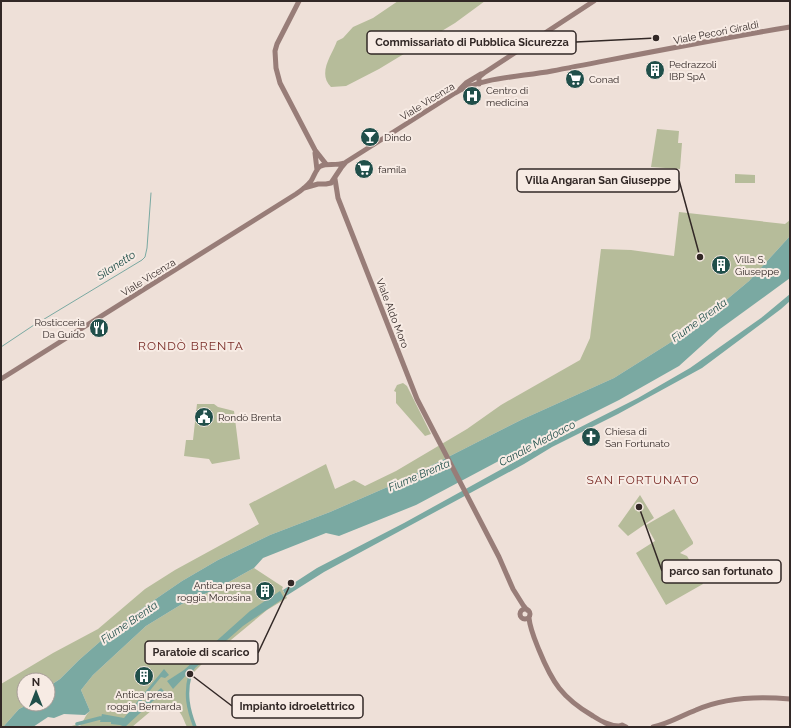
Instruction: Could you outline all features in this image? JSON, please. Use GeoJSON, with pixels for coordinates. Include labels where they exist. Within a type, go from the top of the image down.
{"type":"FeatureCollection","features":[{"type":"Feature","properties":{"kind":"main road"},"geometry":{"type":"LineString","coordinates":[[299,1],[277,44],[275,51],[276,68],[280,84],[314,150],[328,165],[335,170],[335,178]]}},
{"type":"Feature","properties":{"kind":"main road"},"geometry":{"type":"LineString","coordinates":[[481,83],[479,77],[484,73],[594,1]]}},
{"type":"Feature","properties":{"kind":"main road","name":"Viale Pecori Giraldi"},"geometry":{"type":"LineString","coordinates":[[481,83],[543,73],[790,27]]}},
{"type":"Feature","properties":{"kind":"main road"},"geometry":{"type":"LineString","coordinates":[[491,68],[491,72],[497,80]]}},
{"type":"Feature","properties":{"kind":"main road"},"geometry":{"type":"LineString","coordinates":[[481,83],[491,68]]}},
{"type":"Feature","properties":{"kind":"main road"},"geometry":{"type":"LineString","coordinates":[[460,90],[466,83],[477,75],[484,73]]}},
{"type":"Feature","properties":{"kind":"main road","name":"Viale Vicenza"},"geometry":{"type":"LineString","coordinates":[[304,188],[331,183],[346,162],[460,90],[481,83]]}},
{"type":"Feature","properties":{"kind":"main road"},"geometry":{"type":"LineString","coordinates":[[314,150],[318,180],[336,192]]}},
{"type":"Feature","properties":{"kind":"main road","name":"Viale Vicenza"},"geometry":{"type":"LineString","coordinates":[[1,379],[304,188],[321,166],[346,162]]}},
{"type":"Feature","properties":{"kind":"main road","name":"Viale Aldo Moro"},"geometry":{"type":"LineString","coordinates":[[335,178],[336,192],[408,378],[437,438],[499,557],[513,589]]}},
{"type":"Feature","properties":{"kind":"main road"},"geometry":{"type":"LineString","coordinates":[[513,589],[530,613],[527,618],[530,630],[548,672],[563,694],[583,710],[609,727]]}},
{"type":"Feature","properties":{"kind":"main road"},"geometry":{"type":"LineString","coordinates":[[513,589],[521,612],[521,617],[527,618]]}},
{"type":"Feature","properties":{"kind":"main road"},"geometry":{"type":"LineString","coordinates":[[521,612],[527,610]]}},
{"type":"Feature","properties":{"kind":"main road"},"geometry":{"type":"LineString","coordinates":[[653,727],[697,709],[722,702],[752,697],[790,700]]}},
{"type":"Feature","properties":{"kind":"main road"},"geometry":{"type":"LineString","coordinates":[[603,722],[618,727],[626,727]]}},
{"type":"Feature","properties":{"kind":"green space"},"geometry":{"type":"Polygon","coordinates":[[[398,1],[485,1],[455,23],[379,69],[346,86],[331,87],[327,82],[325,70],[337,41],[343,38],[353,27],[373,18],[398,1]]]}},
{"type":"Feature","properties":{"kind":"green space"},"geometry":{"type":"Polygon","coordinates":[[[657,129],[679,131],[678,143],[682,143],[680,169],[651,167],[657,129]]]}},
{"type":"Feature","properties":{"kind":"green space"},"geometry":{"type":"Polygon","coordinates":[[[735,174],[755,175],[755,183],[735,183],[735,174]]]}},
{"type":"Feature","properties":{"kind":"green space"},"geometry":{"type":"Polygon","coordinates":[[[679,212],[785,224],[790,220],[790,236],[749,281],[684,334],[614,378],[523,419],[399,482],[330,512],[270,535],[218,560],[182,581],[141,609],[111,632],[56,682],[56,672],[21,672],[98,629],[145,589],[175,570],[259,524],[249,504],[326,464],[335,489],[354,480],[365,486],[396,471],[467,429],[501,405],[580,360],[590,338],[601,249],[631,250],[674,256],[679,212]]]}},
{"type":"Feature","properties":{"kind":"green space"},"geometry":{"type":"Polygon","coordinates":[[[403,383],[407,386],[431,434],[425,436],[396,403],[396,392],[394,391],[397,385],[403,383]]]}},
{"type":"Feature","properties":{"kind":"green space"},"geometry":{"type":"Polygon","coordinates":[[[197,404],[214,404],[218,407],[234,411],[240,459],[212,464],[209,459],[184,456],[186,440],[193,440],[197,404]]]}},
{"type":"Feature","properties":{"kind":"green space"},"geometry":{"type":"Polygon","coordinates":[[[640,495],[654,518],[628,536],[618,526],[640,495]]]}},
{"type":"Feature","properties":{"kind":"green space"},"geometry":{"type":"Polygon","coordinates":[[[674,509],[693,542],[693,544],[680,553],[687,556],[703,584],[666,605],[636,553],[655,541],[646,525],[674,509]]]}},
{"type":"Feature","properties":{"kind":"green space"},"geometry":{"type":"Polygon","coordinates":[[[254,568],[283,587],[282,589],[287,598],[267,610],[193,673],[188,686],[188,700],[196,727],[187,727],[180,712],[174,708],[158,705],[132,727],[68,727],[75,725],[80,726],[90,711],[81,690],[93,675],[146,626],[182,604],[218,588],[254,568]]]}},
{"type":"Feature","properties":{"kind":"green space"},"geometry":{"type":"Polygon","coordinates":[[[16,675],[16,712],[3,727],[1,727],[1,684],[16,675]]]}},
{"type":"Feature","properties":{"kind":"water","name":"Fiume Brenta"},"geometry":{"type":"Polygon","coordinates":[[[790,236],[790,278],[720,329],[679,366],[619,400],[527,446],[416,505],[339,536],[326,533],[263,558],[254,568],[218,588],[182,604],[146,626],[93,675],[81,690],[90,711],[85,715],[64,714],[54,718],[48,717],[33,727],[3,727],[16,712],[56,712],[56,682],[111,632],[182,581],[218,560],[270,535],[330,512],[399,482],[523,419],[614,378],[684,334],[749,281],[790,236]]]}},
{"type":"Feature","properties":{"kind":"water","name":"Canale Medoaco"},"geometry":{"type":"Polygon","coordinates":[[[790,294],[790,301],[781,309],[702,368],[618,414],[552,447],[524,464],[324,572],[286,596],[283,590],[317,568],[404,523],[549,443],[638,398],[690,368],[761,318],[790,294]]]}},
{"type":"Feature","properties":{"kind":"water"},"geometry":{"type":"Polygon","coordinates":[[[280,591],[284,598],[243,626],[195,668],[192,673],[190,672],[191,670],[173,689],[167,681],[184,670],[250,611],[280,591]]]}},
{"type":"Feature","properties":{"kind":"water"},"geometry":{"type":"Polygon","coordinates":[[[164,669],[169,675],[165,678],[161,677],[139,704],[136,710],[161,688],[166,693],[153,701],[125,727],[111,724],[111,722],[100,722],[102,714],[124,718],[164,669]]]}},
{"type":"Feature","properties":{"kind":"waterway","name":"Silanetto"},"geometry":{"type":"LineString","coordinates":[[41,321],[145,257],[151,193]]}},
{"type":"Feature","properties":{"kind":"waterway","name":"Silanetto"},"geometry":{"type":"LineString","coordinates":[[1,347],[34,325]]}},
{"type":"Feature","properties":{"kind":"waterway"},"geometry":{"type":"LineString","coordinates":[[190,675],[188,682],[188,701],[195,727]]}},
{"type":"Feature","properties":{"kind":"waterway","name":"Canale Medoaco"},"geometry":{"type":"LineString","coordinates":[[77,724],[100,718],[104,719]]}},
{"type":"Feature","properties":{"kind":"place","name":"Commissariato di Pubblica Sicurezza"},"geometry":{"type":"Point","coordinates":[656,38]}},
{"type":"Feature","properties":{"kind":"place","name":"Pedrazzoli IBP SpA"},"geometry":{"type":"Point","coordinates":[655,70]}},
{"type":"Feature","properties":{"kind":"place","name":"Conad"},"geometry":{"type":"Point","coordinates":[575,79]}},
{"type":"Feature","properties":{"kind":"place","name":"Centro di medicina"},"geometry":{"type":"Point","coordinates":[472,96]}},
{"type":"Feature","properties":{"kind":"place","name":"Dindo"},"geometry":{"type":"Point","coordinates":[370,137]}},
{"type":"Feature","properties":{"kind":"place","name":"famila"},"geometry":{"type":"Point","coordinates":[364,169]}},
{"type":"Feature","properties":{"kind":"place","name":"Villa Angaran San Giuseppe"},"geometry":{"type":"Point","coordinates":[700,257]}},
{"type":"Feature","properties":{"kind":"place","name":"Villa S. Giuseppe"},"geometry":{"type":"Point","coordinates":[721,265]}},
{"type":"Feature","properties":{"kind":"place","name":"Rosticceria Da Guido"},"geometry":{"type":"Point","coordinates":[99,328]}},
{"type":"Feature","properties":{"kind":"place","name":"Rondò Brenta"},"geometry":{"type":"Point","coordinates":[204,417]}},
{"type":"Feature","properties":{"kind":"place","name":"Chiesa di San Fortunato"},"geometry":{"type":"Point","coordinates":[591,437]}},
{"type":"Feature","properties":{"kind":"place","name":"parco san fortunato"},"geometry":{"type":"Point","coordinates":[639,507]}},
{"type":"Feature","properties":{"kind":"place","name":"Paratoie di scarico"},"geometry":{"type":"Point","coordinates":[291,583]}},
{"type":"Feature","properties":{"kind":"place","name":"Antica presa roggia Morosina"},"geometry":{"type":"Point","coordinates":[265,591]}},
{"type":"Feature","properties":{"kind":"place","name":"Impianto idroelettrico"},"geometry":{"type":"Point","coordinates":[190,674]}},
{"type":"Feature","properties":{"kind":"place","name":"Antica presa roggia Bernarda"},"geometry":{"type":"Point","coordinates":[144,676]}},
{"type":"Feature","properties":{"kind":"district","name":"RONDÒ BRENTA"},"geometry":{"type":"Point","coordinates":[191,346]}},
{"type":"Feature","properties":{"kind":"district","name":"SAN FORTUNATO"},"geometry":{"type":"Point","coordinates":[643,480]}}]}
